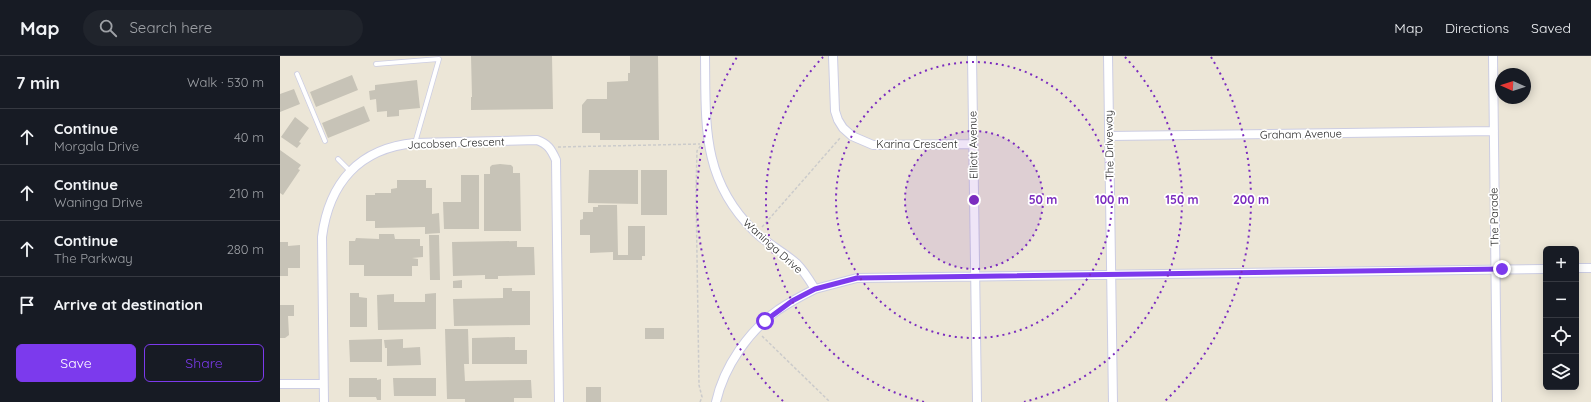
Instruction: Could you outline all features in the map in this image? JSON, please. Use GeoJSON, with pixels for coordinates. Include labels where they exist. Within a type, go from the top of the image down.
{"type":"FeatureCollection","features":[{"type":"Feature","properties":{"kind":"street","name":"Waninga Drive"},"geometry":{"type":"LineString","coordinates":[[705,56],[706,124],[708,143],[715,171],[727,198],[756,233],[798,265],[815,289]]}},
{"type":"Feature","properties":{"kind":"street","name":"Karina Crescent"},"geometry":{"type":"LineString","coordinates":[[833,56],[835,111],[838,120],[846,131],[852,136],[873,145],[973,144]]}},
{"type":"Feature","properties":{"kind":"street","name":"Elliott Avenue"},"geometry":{"type":"LineString","coordinates":[[972,56],[977,402]]}},
{"type":"Feature","properties":{"kind":"street","name":"The Driveway"},"geometry":{"type":"LineString","coordinates":[[1108,56],[1113,402]]}},
{"type":"Feature","properties":{"kind":"street","name":"The Parade"},"geometry":{"type":"LineString","coordinates":[[1493,56],[1497,402]]}},
{"type":"Feature","properties":{"kind":"street","name":"Graham Avenue"},"geometry":{"type":"LineString","coordinates":[[1109,136],[1494,131]]}},
{"type":"Feature","properties":{"kind":"street","name":"Jacobsen Crescent"},"geometry":{"type":"LineString","coordinates":[[324,402],[322,237],[324,222],[332,196],[339,184],[350,171],[356,165],[383,150],[398,144],[537,140],[546,143],[550,148]]}},
{"type":"Feature","properties":{"kind":"street"},"geometry":{"type":"LineString","coordinates":[[550,148],[556,160],[559,402]]}},
{"type":"Feature","properties":{"kind":"street"},"geometry":{"type":"LineString","coordinates":[[1579,268],[1591,268]]}},
{"type":"Feature","properties":{"kind":"street"},"geometry":{"type":"LineString","coordinates":[[716,402],[722,384],[735,357],[752,334],[778,310],[815,289],[857,278],[1543,269]]}},
{"type":"Feature","properties":{"kind":"street"},"geometry":{"type":"LineString","coordinates":[[280,384],[324,384]]}},
{"type":"Feature","properties":{"kind":"lane"},"geometry":{"type":"LineString","coordinates":[[376,64],[439,59],[415,143]]}},
{"type":"Feature","properties":{"kind":"lane"},"geometry":{"type":"LineString","coordinates":[[297,74],[324,141]]}},
{"type":"Feature","properties":{"kind":"lane"},"geometry":{"type":"LineString","coordinates":[[338,159],[350,171]]}},
{"type":"Feature","properties":{"kind":"path"},"geometry":{"type":"LineString","coordinates":[[756,233],[846,131]]}},
{"type":"Feature","properties":{"kind":"path"},"geometry":{"type":"LineString","coordinates":[[550,148],[702,144],[697,151],[696,191],[699,385],[702,397],[700,402]]}},
{"type":"Feature","properties":{"kind":"path"},"geometry":{"type":"LineString","coordinates":[[762,336],[830,402]]}},
{"type":"Feature","properties":{"kind":"building"},"geometry":{"type":"Polygon","coordinates":[[[471,56],[552,56],[553,109],[471,110],[471,56]]]}},
{"type":"Feature","properties":{"kind":"building"},"geometry":{"type":"Polygon","coordinates":[[[630,56],[658,56],[659,140],[600,140],[600,133],[582,133],[582,105],[587,99],[607,99],[607,82],[628,81],[628,73],[630,73],[630,56]]]}},
{"type":"Feature","properties":{"kind":"building"},"geometry":{"type":"Polygon","coordinates":[[[352,75],[358,90],[316,107],[310,92],[352,75]]]}},
{"type":"Feature","properties":{"kind":"building"},"geometry":{"type":"Polygon","coordinates":[[[417,80],[420,108],[399,110],[399,116],[387,117],[387,111],[377,112],[376,99],[370,100],[369,91],[375,90],[375,85],[417,80]]]}},
{"type":"Feature","properties":{"kind":"building"},"geometry":{"type":"Polygon","coordinates":[[[294,89],[300,104],[280,112],[280,94],[294,89]]]}},
{"type":"Feature","properties":{"kind":"building"},"geometry":{"type":"Polygon","coordinates":[[[364,106],[370,121],[328,138],[322,123],[364,106]]]}},
{"type":"Feature","properties":{"kind":"building"},"geometry":{"type":"Polygon","coordinates":[[[295,117],[309,128],[299,142],[301,143],[297,148],[281,137],[295,117]]]}},
{"type":"Feature","properties":{"kind":"building"},"geometry":{"type":"Polygon","coordinates":[[[280,150],[301,165],[298,169],[300,170],[283,195],[280,193],[280,150]]]}},
{"type":"Feature","properties":{"kind":"building"},"geometry":{"type":"Polygon","coordinates":[[[492,165],[511,165],[513,167],[513,173],[520,173],[521,231],[484,231],[484,174],[490,174],[490,167],[492,165]]]}},
{"type":"Feature","properties":{"kind":"building"},"geometry":{"type":"Polygon","coordinates":[[[589,170],[638,170],[638,204],[588,203],[589,170]]]}},
{"type":"Feature","properties":{"kind":"building"},"geometry":{"type":"Polygon","coordinates":[[[641,170],[667,170],[667,215],[641,215],[641,170]]]}},
{"type":"Feature","properties":{"kind":"building"},"geometry":{"type":"Polygon","coordinates":[[[461,175],[479,175],[479,229],[444,229],[443,202],[461,202],[461,175]]]}},
{"type":"Feature","properties":{"kind":"building"},"geometry":{"type":"Polygon","coordinates":[[[397,180],[426,180],[426,188],[432,188],[432,214],[439,213],[440,233],[425,234],[425,227],[375,228],[375,221],[366,221],[366,195],[375,195],[375,193],[391,193],[391,189],[397,188],[397,180]]]}},
{"type":"Feature","properties":{"kind":"building"},"geometry":{"type":"Polygon","coordinates":[[[598,205],[617,205],[618,255],[628,255],[628,226],[645,226],[645,256],[642,256],[642,260],[613,260],[613,252],[590,253],[590,235],[580,235],[580,220],[583,219],[583,212],[593,212],[593,207],[598,207],[598,205]]]}},
{"type":"Feature","properties":{"kind":"building"},"geometry":{"type":"Polygon","coordinates":[[[379,234],[394,234],[395,239],[420,239],[420,246],[423,246],[423,257],[412,258],[418,259],[418,266],[412,266],[412,276],[364,276],[364,265],[349,265],[349,241],[355,241],[356,238],[379,239],[379,234]]]}},
{"type":"Feature","properties":{"kind":"building"},"geometry":{"type":"Polygon","coordinates":[[[429,235],[439,235],[440,280],[430,280],[429,235]]]}},
{"type":"Feature","properties":{"kind":"building"},"geometry":{"type":"Polygon","coordinates":[[[517,241],[517,247],[534,247],[535,275],[498,276],[498,279],[485,279],[485,275],[453,276],[452,242],[517,241]]]}},
{"type":"Feature","properties":{"kind":"building"},"geometry":{"type":"Polygon","coordinates":[[[280,242],[288,242],[288,246],[300,245],[300,268],[288,268],[288,276],[280,276],[280,242]]]}},
{"type":"Feature","properties":{"kind":"building"},"geometry":{"type":"Polygon","coordinates":[[[462,280],[462,288],[453,288],[453,281],[462,280]]]}},
{"type":"Feature","properties":{"kind":"building"},"geometry":{"type":"Polygon","coordinates":[[[503,288],[512,288],[512,291],[530,291],[530,325],[454,326],[453,299],[503,298],[503,288]]]}},
{"type":"Feature","properties":{"kind":"building"},"geometry":{"type":"Polygon","coordinates":[[[350,293],[359,293],[359,297],[367,298],[367,327],[350,327],[350,293]]]}},
{"type":"Feature","properties":{"kind":"building"},"geometry":{"type":"Polygon","coordinates":[[[436,293],[436,329],[378,330],[377,295],[394,294],[394,302],[425,302],[425,294],[436,293]]]}},
{"type":"Feature","properties":{"kind":"building"},"geometry":{"type":"Polygon","coordinates":[[[280,305],[294,305],[294,316],[288,316],[289,335],[285,338],[280,338],[280,305]]]}},
{"type":"Feature","properties":{"kind":"building"},"geometry":{"type":"Polygon","coordinates":[[[645,328],[664,328],[664,339],[645,339],[645,328]]]}},
{"type":"Feature","properties":{"kind":"building"},"geometry":{"type":"Polygon","coordinates":[[[445,329],[468,329],[469,364],[464,364],[465,381],[531,380],[532,398],[514,398],[514,402],[465,402],[465,399],[447,399],[445,329]]]}},
{"type":"Feature","properties":{"kind":"building"},"geometry":{"type":"Polygon","coordinates":[[[515,337],[515,350],[527,350],[527,364],[472,364],[472,338],[515,337]]]}},
{"type":"Feature","properties":{"kind":"building"},"geometry":{"type":"Polygon","coordinates":[[[382,339],[382,362],[350,362],[349,340],[382,339]]]}},
{"type":"Feature","properties":{"kind":"building"},"geometry":{"type":"Polygon","coordinates":[[[403,339],[403,348],[420,347],[421,365],[387,366],[387,348],[385,348],[384,340],[403,339]]]}},
{"type":"Feature","properties":{"kind":"building"},"geometry":{"type":"Polygon","coordinates":[[[349,378],[381,379],[381,400],[377,400],[376,397],[349,397],[349,378]]]}},
{"type":"Feature","properties":{"kind":"building"},"geometry":{"type":"Polygon","coordinates":[[[393,378],[436,378],[436,396],[394,396],[393,378]]]}},
{"type":"Feature","properties":{"kind":"building"},"geometry":{"type":"Polygon","coordinates":[[[586,387],[601,387],[601,402],[586,402],[586,387]]]}},
{"type":"Feature","properties":{"kind":"route"},"geometry":{"type":"LineString","coordinates":[[765,321],[792,301],[815,289],[857,278],[1502,269]]}}]}
